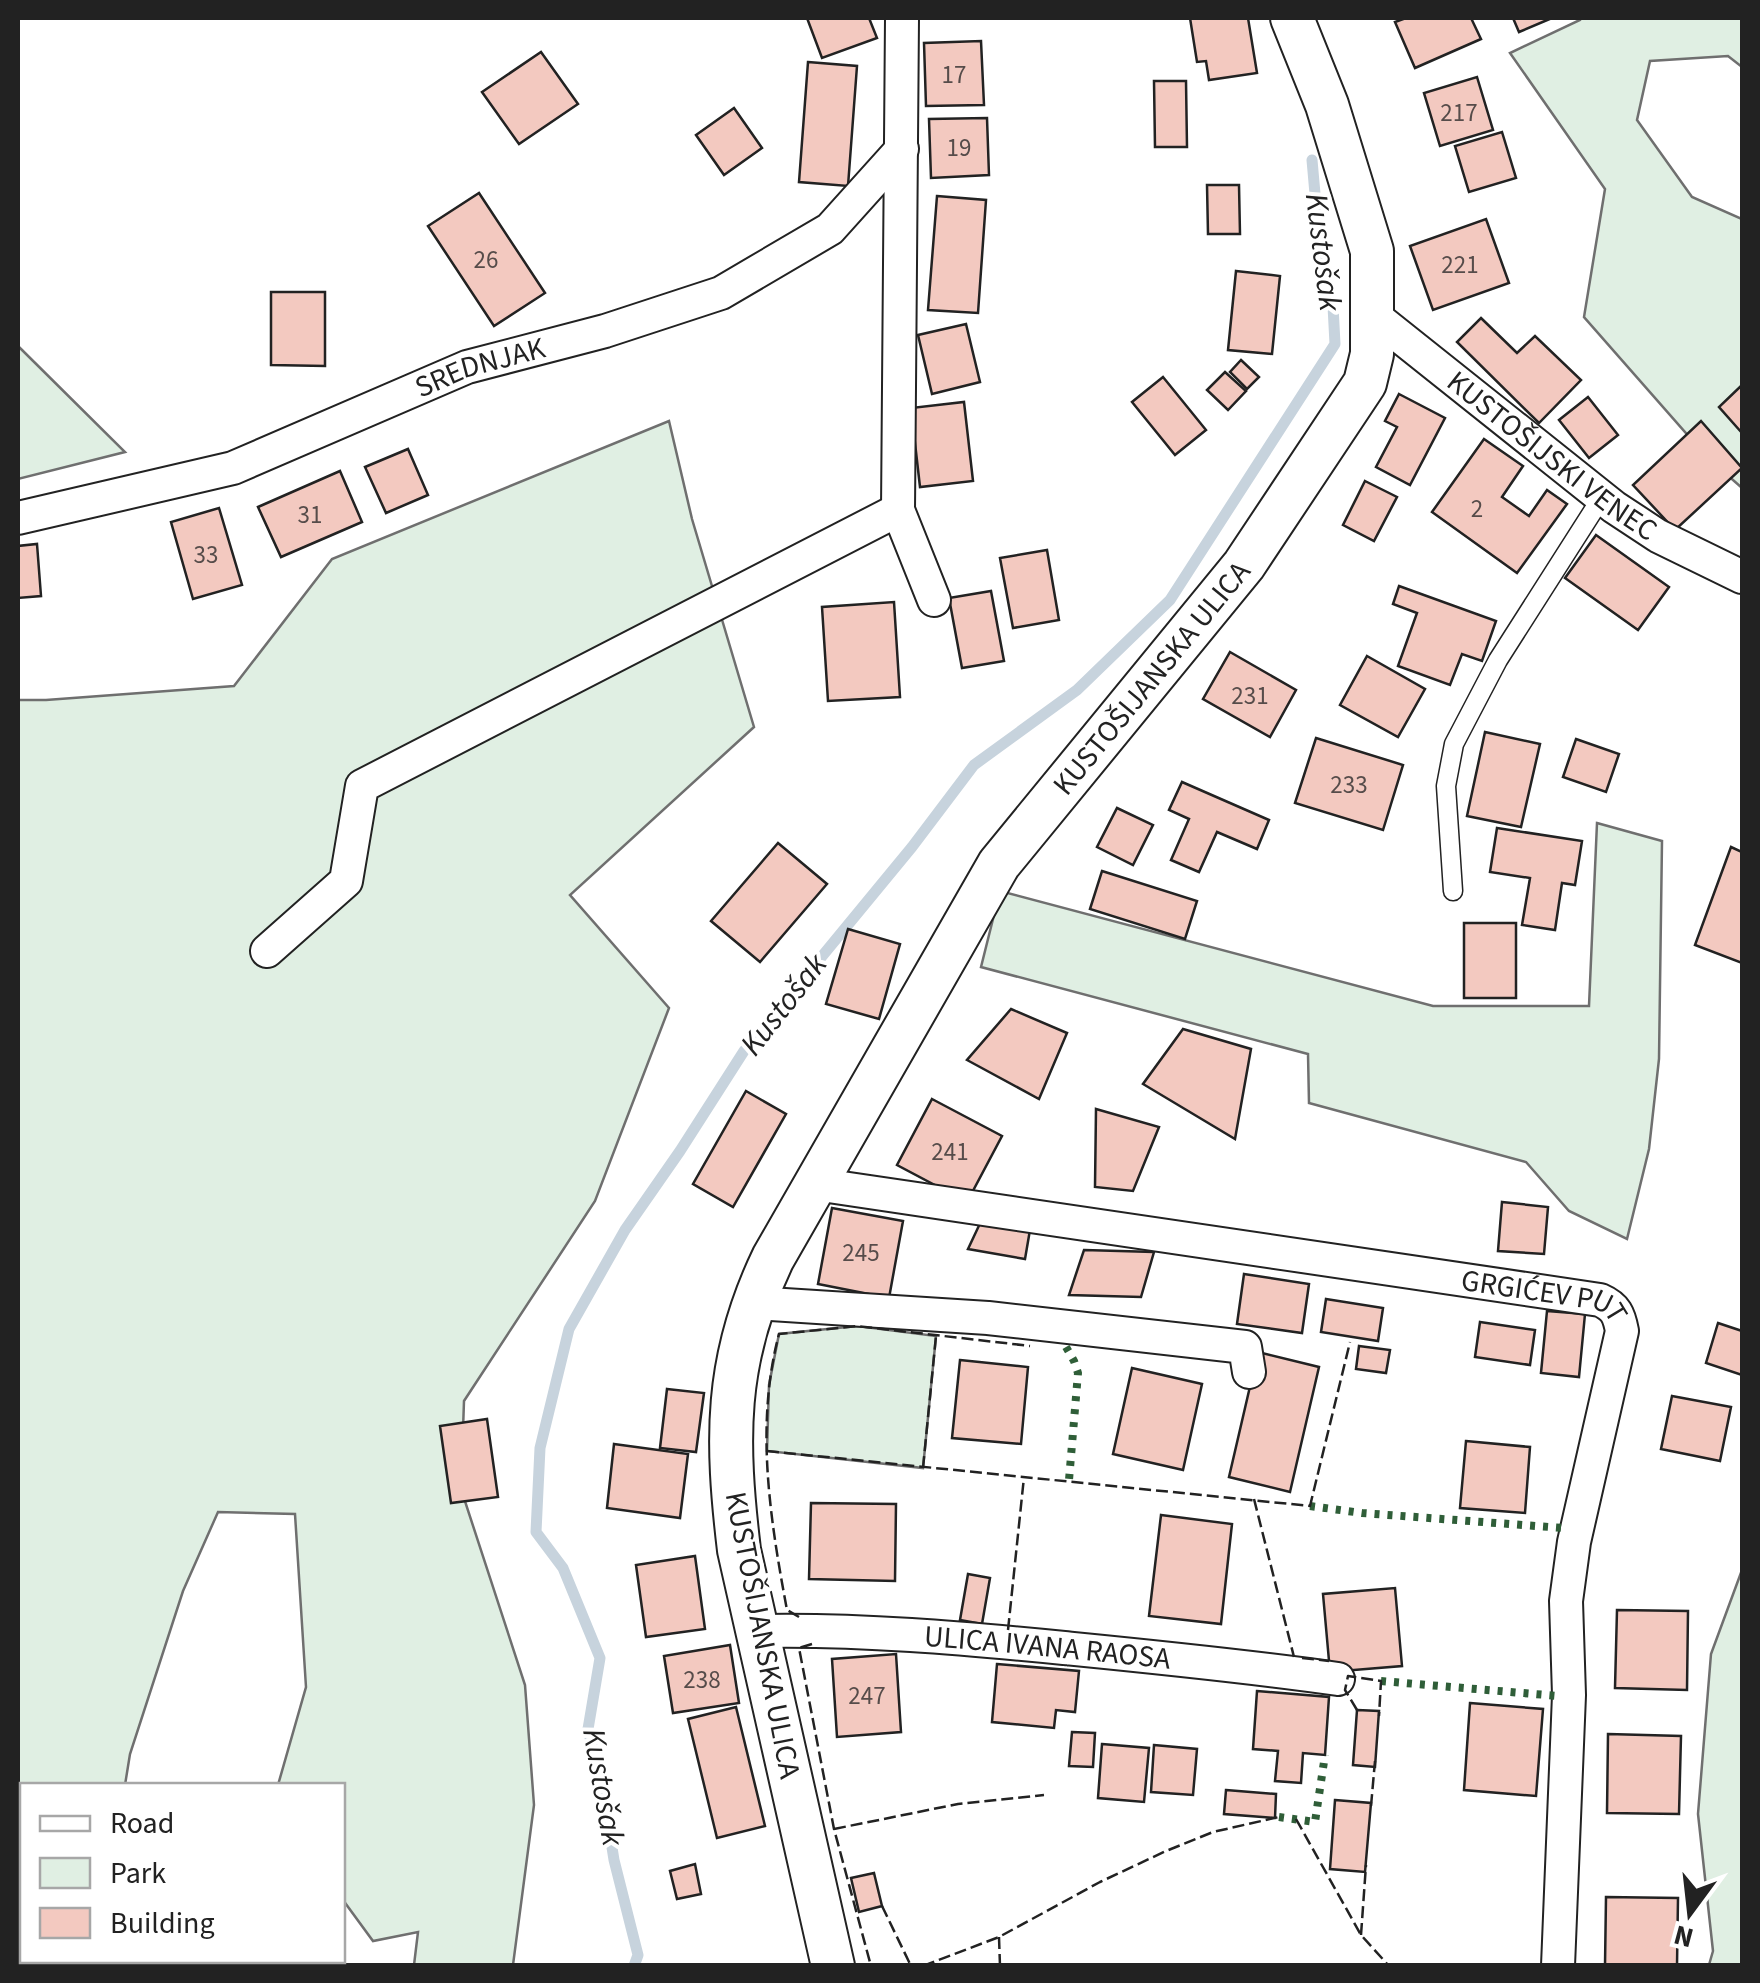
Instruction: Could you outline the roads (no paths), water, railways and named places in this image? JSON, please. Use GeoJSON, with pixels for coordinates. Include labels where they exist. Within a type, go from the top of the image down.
{"type":"FeatureCollection","features":[{"type":"Feature","properties":{"kind":"street"},"geometry":{"type":"LineString","coordinates":[[902,18],[898,510],[934,600]]}},
{"type":"Feature","properties":{"kind":"street","name":"KUSTOŠIJANSKA ULICA"},"geometry":{"type":"LineString","coordinates":[[832,1966],[740,1550],[730,1438],[738,1355],[753,1303],[773,1258],[999,864],[1244,565],[1365,383],[1372,354],[1372,250],[1327,105],[1292,18]]}},
{"type":"Feature","properties":{"kind":"street","name":"SREDNJAK"},"geometry":{"type":"LineString","coordinates":[[18,518],[233,468],[468,367],[605,331],[722,293],[830,229],[902,150]]}},
{"type":"Feature","properties":{"kind":"street","name":"KUSTOŠIJSKI VENEC"},"geometry":{"type":"LineString","coordinates":[[1373,315],[1602,497],[1658,536],[1742,578]]}},
{"type":"Feature","properties":{"kind":"street"},"geometry":{"type":"LineString","coordinates":[[267,951],[346,881],[362,786],[898,510]]}},
{"type":"Feature","properties":{"kind":"street","name":"GRGIĆEV PUT"},"geometry":{"type":"LineString","coordinates":[[815,1184],[1600,1300],[1612,1305],[1622,1332],[1574,1542],[1566,1601],[1569,1695],[1558,1966]]}},
{"type":"Feature","properties":{"kind":"street"},"geometry":{"type":"LineString","coordinates":[[753,1303],[988,1318],[1245,1347],[1249,1372]]}},
{"type":"Feature","properties":{"kind":"street","name":"ULICA IVANA RAOSA"},"geometry":{"type":"LineString","coordinates":[[758,1631],[951,1637],[1232,1664],[1338,1679]]}},
{"type":"Feature","properties":{"kind":"lane"},"geometry":{"type":"LineString","coordinates":[[1453,892],[1446,786],[1454,744],[1498,660],[1602,497]]}},
{"type":"Feature","properties":{"kind":"waterway","name":"Kustošak"},"geometry":{"type":"LineString","coordinates":[[634,1966],[638,1955],[588,1729],[600,1658],[563,1568],[536,1532],[540,1448],[569,1329],[625,1230],[744,1051],[912,847],[974,765],[1077,690],[1170,600],[1335,344],[1312,160]]}}]}
